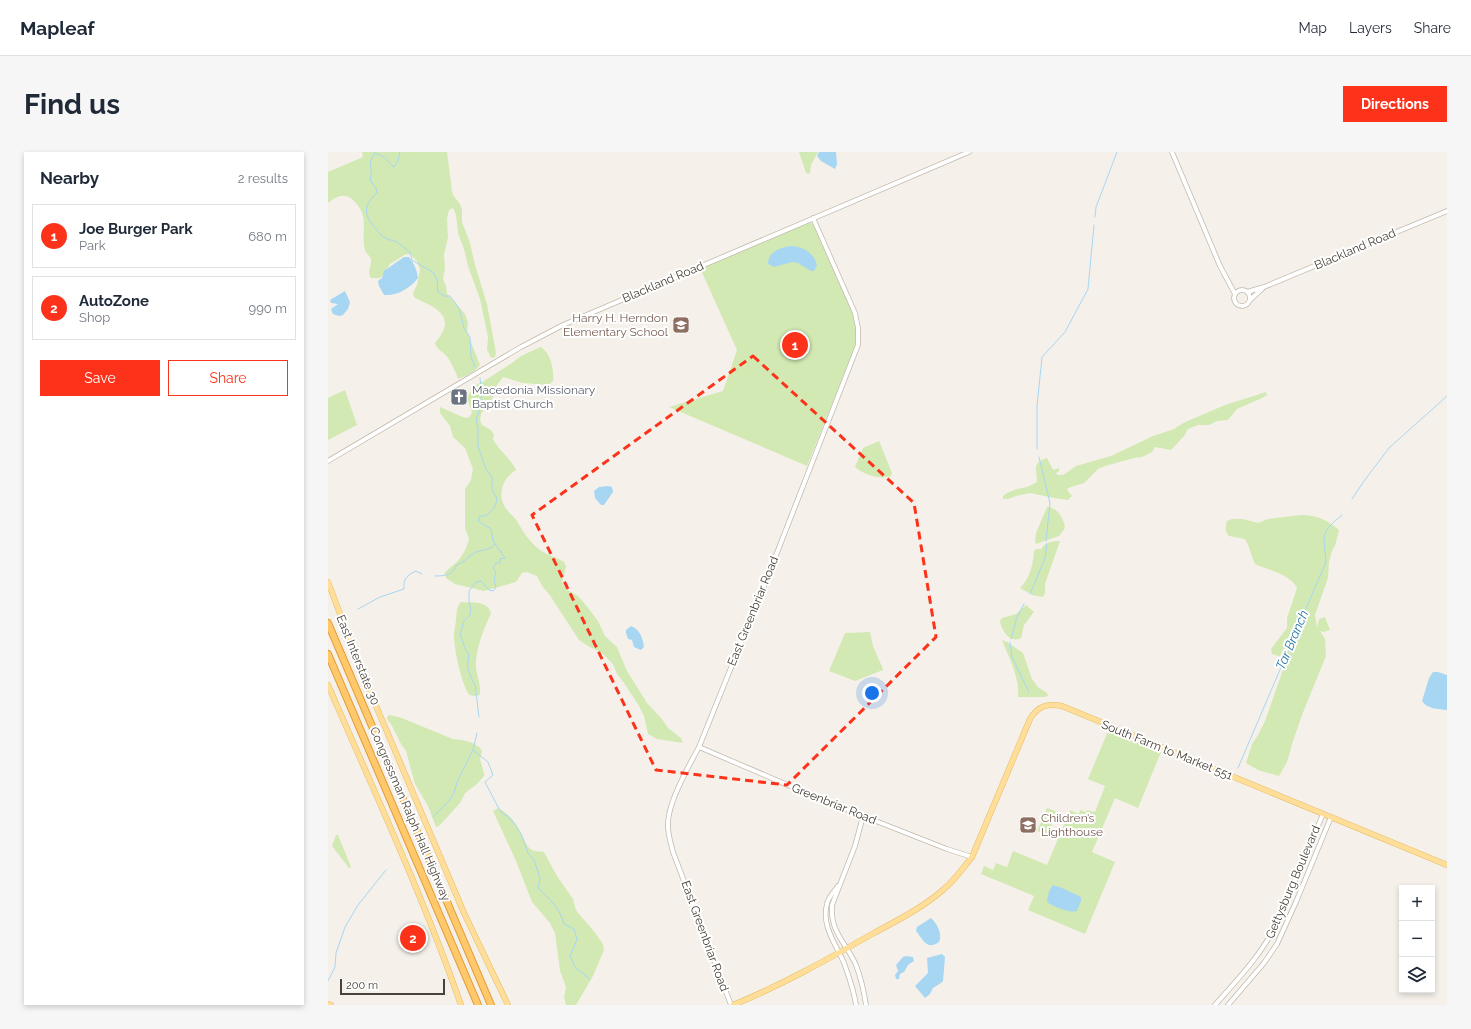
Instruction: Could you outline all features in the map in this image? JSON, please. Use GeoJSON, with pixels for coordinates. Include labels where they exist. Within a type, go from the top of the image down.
{"type":"FeatureCollection","features":[{"type":"Feature","properties":{"kind":"highway","name":"Congressman Ralph Hall Highway"},"geometry":{"type":"LineString","coordinates":[[328,623],[491,1005]]}},
{"type":"Feature","properties":{"kind":"highway","name":"Congressman Ralph Hall Highway"},"geometry":{"type":"LineString","coordinates":[[328,654],[478,1005]]}},
{"type":"Feature","properties":{"kind":"main road","name":"East Interstate 30"},"geometry":{"type":"LineString","coordinates":[[328,582],[365,680],[455,891],[508,1005]]}},
{"type":"Feature","properties":{"kind":"main road"},"geometry":{"type":"LineString","coordinates":[[328,685],[375,790],[430,924],[461,1005]]}},
{"type":"Feature","properties":{"kind":"main road","name":"South Farm to Market 551"},"geometry":{"type":"LineString","coordinates":[[732,1005],[771,989],[847,949],[913,912],[945,889],[972,857],[1030,719],[1040,707],[1052,704],[1062,706],[1447,865]]}},
{"type":"Feature","properties":{"kind":"street","name":"Blackland Road"},"geometry":{"type":"LineString","coordinates":[[328,461],[549,332],[676,276],[969,152]]}},
{"type":"Feature","properties":{"kind":"street"},"geometry":{"type":"LineString","coordinates":[[1172,152],[1220,266],[1231,283],[1235,294],[1235,300],[1240,306],[1245,305],[1250,300],[1247,292],[1231,283]]}},
{"type":"Feature","properties":{"kind":"street","name":"Blackland Road"},"geometry":{"type":"LineString","coordinates":[[1247,292],[1264,288],[1447,211]]}},
{"type":"Feature","properties":{"kind":"street","name":"East Greenbriar Road"},"geometry":{"type":"LineString","coordinates":[[732,1005],[673,852],[668,828],[669,815],[673,801],[692,758],[699,747],[766,581],[858,345],[858,328],[855,313],[813,218]]}},
{"type":"Feature","properties":{"kind":"street","name":"Blackland Road"},"geometry":{"type":"LineString","coordinates":[[1250,300],[1264,288]]}},
{"type":"Feature","properties":{"kind":"street"},"geometry":{"type":"LineString","coordinates":[[1235,294],[1242,290]]}},
{"type":"Feature","properties":{"kind":"street","name":"Greenbriar Road"},"geometry":{"type":"LineString","coordinates":[[699,747],[863,816],[947,849],[972,857]]}},
{"type":"Feature","properties":{"kind":"street","name":"Gettysburg Boulevard"},"geometry":{"type":"LineString","coordinates":[[1215,1005],[1249,966],[1269,940],[1323,814]]}},
{"type":"Feature","properties":{"kind":"street"},"geometry":{"type":"LineString","coordinates":[[863,816],[855,846],[832,905],[832,914],[834,928],[838,937],[856,965],[860,976],[866,1005]]}},
{"type":"Feature","properties":{"kind":"street","name":"Gettysburg Boulevard"},"geometry":{"type":"LineString","coordinates":[[1228,1005],[1268,959],[1277,944],[1331,817]]}},
{"type":"Feature","properties":{"kind":"street"},"geometry":{"type":"LineString","coordinates":[[842,881],[828,899],[825,913],[827,927],[852,984],[856,1005]]}},
{"type":"Feature","properties":{"kind":"highlighted area"},"geometry":{"type":"Polygon","coordinates":[[[753,356],[914,503],[936,637],[787,785],[656,770],[532,515],[753,356]]]}},
{"type":"Feature","properties":{"kind":"green space"},"geometry":{"type":"Polygon","coordinates":[[[362,152],[447,152],[452,191],[462,209],[462,222],[470,243],[487,304],[496,353],[495,357],[491,358],[487,350],[488,337],[480,299],[458,233],[456,215],[453,208],[449,210],[447,219],[448,237],[444,255],[445,268],[443,279],[447,294],[465,314],[468,323],[467,332],[480,365],[473,372],[464,377],[458,379],[449,360],[435,343],[444,329],[445,322],[440,312],[414,297],[413,293],[417,285],[420,270],[417,261],[411,255],[406,254],[390,264],[380,278],[371,278],[369,271],[371,259],[365,250],[362,212],[353,200],[346,196],[337,197],[328,203],[328,172],[363,157],[362,152]]]}},
{"type":"Feature","properties":{"kind":"green space"},"geometry":{"type":"Polygon","coordinates":[[[799,152],[818,152],[811,165],[810,174],[806,173],[799,152]]]}},
{"type":"Feature","properties":{"kind":"green space"},"geometry":{"type":"Polygon","coordinates":[[[806,223],[811,223],[814,225],[853,313],[856,335],[854,349],[807,466],[669,407],[723,391],[737,350],[700,268],[806,223]]]}},
{"type":"Feature","properties":{"kind":"green space"},"geometry":{"type":"Polygon","coordinates":[[[541,347],[551,362],[553,381],[549,385],[523,383],[503,377],[497,385],[493,397],[481,414],[480,420],[482,425],[491,430],[494,435],[493,439],[495,443],[511,461],[516,470],[511,473],[503,486],[503,502],[506,509],[517,521],[533,544],[543,552],[564,562],[566,567],[562,582],[565,587],[578,596],[598,621],[605,636],[617,647],[627,671],[647,703],[668,728],[681,738],[683,743],[657,739],[648,734],[644,716],[639,706],[617,674],[613,664],[602,653],[579,640],[549,594],[542,586],[537,576],[527,572],[522,573],[516,582],[484,591],[455,584],[446,578],[445,572],[460,558],[469,539],[465,528],[465,489],[471,480],[473,469],[465,448],[453,437],[450,426],[440,413],[440,407],[465,418],[470,417],[472,412],[468,401],[468,396],[474,386],[521,356],[541,347]]]}},
{"type":"Feature","properties":{"kind":"green space"},"geometry":{"type":"Polygon","coordinates":[[[345,390],[357,425],[328,440],[328,398],[345,390]]]}},
{"type":"Feature","properties":{"kind":"green space"},"geometry":{"type":"Polygon","coordinates":[[[1266,392],[1267,395],[1262,398],[1237,409],[1228,420],[1217,421],[1209,425],[1198,425],[1188,429],[1184,436],[1171,450],[1155,447],[1152,452],[1142,457],[1098,469],[1084,483],[1068,488],[1067,490],[1072,496],[1068,500],[1030,493],[1003,499],[1003,496],[1007,493],[1027,487],[1037,482],[1036,467],[1042,460],[1047,458],[1053,470],[1059,468],[1059,471],[1056,473],[1058,475],[1063,475],[1076,466],[1111,456],[1225,405],[1266,392]]]}},
{"type":"Feature","properties":{"kind":"green space"},"geometry":{"type":"Polygon","coordinates":[[[879,441],[892,473],[891,476],[873,476],[855,467],[863,448],[879,441]]]}},
{"type":"Feature","properties":{"kind":"green space"},"geometry":{"type":"Polygon","coordinates":[[[1047,507],[1057,511],[1063,520],[1065,528],[1059,536],[1036,544],[1036,533],[1047,507]]]}},
{"type":"Feature","properties":{"kind":"green space"},"geometry":{"type":"Polygon","coordinates":[[[1301,515],[1322,519],[1339,530],[1329,562],[1328,578],[1315,615],[1317,627],[1319,619],[1325,617],[1330,630],[1324,632],[1320,631],[1325,639],[1326,656],[1302,715],[1287,762],[1279,776],[1258,770],[1246,763],[1252,744],[1265,721],[1286,661],[1282,657],[1272,654],[1271,649],[1287,628],[1287,618],[1297,588],[1294,583],[1284,576],[1255,564],[1245,539],[1229,536],[1226,527],[1227,521],[1232,519],[1243,519],[1258,523],[1268,519],[1301,515]]]}},
{"type":"Feature","properties":{"kind":"green space"},"geometry":{"type":"Polygon","coordinates":[[[1060,541],[1045,584],[1045,593],[1043,597],[1032,595],[1020,588],[1030,571],[1034,551],[1036,549],[1041,549],[1045,544],[1060,541]]]}},
{"type":"Feature","properties":{"kind":"green space"},"geometry":{"type":"Polygon","coordinates":[[[461,602],[483,604],[491,613],[480,639],[477,653],[476,667],[480,695],[477,696],[472,696],[469,694],[465,688],[458,665],[455,648],[454,635],[457,612],[458,606],[461,602]]]}},
{"type":"Feature","properties":{"kind":"green space"},"geometry":{"type":"Polygon","coordinates":[[[1026,605],[1034,612],[1024,625],[1021,638],[1010,638],[1004,632],[1000,621],[1002,618],[1016,614],[1026,605]]]}},
{"type":"Feature","properties":{"kind":"green space"},"geometry":{"type":"Polygon","coordinates":[[[870,632],[873,646],[883,670],[855,681],[829,671],[845,633],[870,632]]]}},
{"type":"Feature","properties":{"kind":"green space"},"geometry":{"type":"Polygon","coordinates":[[[1002,640],[1023,653],[1032,679],[1038,687],[1047,693],[1048,696],[1018,697],[1016,675],[1002,640]]]}},
{"type":"Feature","properties":{"kind":"green space"},"geometry":{"type":"Polygon","coordinates":[[[389,715],[399,717],[453,739],[464,740],[478,746],[482,751],[480,759],[484,776],[476,785],[465,793],[460,803],[439,826],[436,827],[428,806],[415,784],[406,751],[387,719],[389,715]]]}},
{"type":"Feature","properties":{"kind":"green space"},"geometry":{"type":"Polygon","coordinates":[[[1108,731],[1161,752],[1138,808],[1115,798],[1092,852],[1115,862],[1085,934],[1028,910],[1034,896],[981,874],[984,866],[993,870],[996,863],[1007,867],[1013,851],[1047,865],[1070,810],[1079,814],[1080,810],[1095,812],[1105,786],[1088,779],[1108,731]]]}},
{"type":"Feature","properties":{"kind":"green space"},"geometry":{"type":"Polygon","coordinates":[[[498,808],[505,812],[513,821],[526,844],[532,850],[544,852],[557,876],[573,899],[576,910],[603,944],[604,950],[593,976],[576,1005],[566,1005],[564,997],[566,987],[560,971],[555,933],[550,923],[532,902],[516,861],[493,811],[498,808]]]}},
{"type":"Feature","properties":{"kind":"green space"},"geometry":{"type":"Polygon","coordinates":[[[1047,808],[1055,811],[1056,813],[1048,835],[1037,831],[1047,808]]]}},
{"type":"Feature","properties":{"kind":"green space"},"geometry":{"type":"Polygon","coordinates":[[[336,835],[338,835],[351,867],[349,868],[332,846],[336,835]]]}},
{"type":"Feature","properties":{"kind":"water"},"geometry":{"type":"Polygon","coordinates":[[[819,152],[836,152],[837,164],[835,169],[821,161],[817,156],[819,152]]]}},
{"type":"Feature","properties":{"kind":"water"},"geometry":{"type":"Polygon","coordinates":[[[792,246],[808,251],[814,257],[817,265],[814,271],[811,271],[798,263],[792,262],[774,267],[768,264],[770,256],[776,250],[792,246]]]}},
{"type":"Feature","properties":{"kind":"water"},"geometry":{"type":"Polygon","coordinates":[[[404,257],[409,257],[416,269],[418,278],[399,293],[384,295],[378,281],[382,278],[384,271],[404,257]]]}},
{"type":"Feature","properties":{"kind":"water"},"geometry":{"type":"Polygon","coordinates":[[[345,291],[350,302],[348,309],[343,315],[339,316],[333,314],[331,309],[338,304],[331,303],[330,300],[345,291]]]}},
{"type":"Feature","properties":{"kind":"water"},"geometry":{"type":"Polygon","coordinates":[[[599,487],[612,487],[613,492],[604,505],[601,505],[595,498],[594,491],[599,487]]]}},
{"type":"Feature","properties":{"kind":"water"},"geometry":{"type":"Polygon","coordinates":[[[631,626],[637,629],[642,638],[644,647],[641,650],[634,647],[632,640],[628,639],[626,630],[631,626]]]}},
{"type":"Feature","properties":{"kind":"water"},"geometry":{"type":"Polygon","coordinates":[[[1433,672],[1447,675],[1447,710],[1427,706],[1422,701],[1429,678],[1433,672]]]}},
{"type":"Feature","properties":{"kind":"water"},"geometry":{"type":"Polygon","coordinates":[[[1053,885],[1081,897],[1077,911],[1061,909],[1047,902],[1049,891],[1053,885]]]}},
{"type":"Feature","properties":{"kind":"water"},"geometry":{"type":"Polygon","coordinates":[[[931,918],[940,933],[940,939],[939,942],[935,944],[928,945],[916,931],[917,927],[931,918]]]}},
{"type":"Feature","properties":{"kind":"water"},"geometry":{"type":"Polygon","coordinates":[[[942,954],[945,957],[943,981],[933,988],[930,994],[925,998],[915,986],[928,973],[927,958],[942,954]]]}},
{"type":"Feature","properties":{"kind":"water"},"geometry":{"type":"Polygon","coordinates":[[[903,957],[913,957],[914,961],[908,965],[904,972],[900,974],[899,979],[896,979],[895,975],[898,971],[896,965],[903,957]]]}},
{"type":"Feature","properties":{"kind":"waterway"},"geometry":{"type":"LineString","coordinates":[[400,152],[398,161],[394,167],[380,155],[375,153],[372,157],[370,180],[376,188],[377,193],[369,202],[366,211],[367,216],[382,236],[401,245],[410,252],[412,260],[434,273],[437,280],[438,292],[444,296],[450,296],[459,308],[464,328],[470,337],[471,357],[475,367]]}},
{"type":"Feature","properties":{"kind":"waterway"},"geometry":{"type":"LineString","coordinates":[[1095,217],[1096,207],[1117,152]]}},
{"type":"Feature","properties":{"kind":"waterway"},"geometry":{"type":"LineString","coordinates":[[1037,449],[1037,406],[1042,357],[1065,332],[1088,289],[1094,225]]}},
{"type":"Feature","properties":{"kind":"waterway"},"geometry":{"type":"LineString","coordinates":[[479,717],[475,685],[468,668],[469,655],[460,635],[464,621],[470,615],[471,609],[469,602],[469,591],[476,582],[481,581],[489,590],[493,591],[496,588],[494,579],[496,572],[493,568],[496,563],[500,563],[500,559],[505,558],[493,541],[491,529],[478,521],[480,516],[486,516],[494,508],[497,498],[492,490],[492,477],[486,469],[478,446],[478,427],[476,420],[481,399],[480,378]]}},
{"type":"Feature","properties":{"kind":"waterway","name":"Tar Branch"},"geometry":{"type":"LineString","coordinates":[[1352,499],[1389,448],[1447,396]]}},
{"type":"Feature","properties":{"kind":"waterway"},"geometry":{"type":"LineString","coordinates":[[1039,457],[1050,503],[1046,541]]}},
{"type":"Feature","properties":{"kind":"waterway","name":"Tar Branch"},"geometry":{"type":"LineString","coordinates":[[1238,768],[1326,562],[1324,540],[1326,531],[1342,515]]}},
{"type":"Feature","properties":{"kind":"waterway"},"geometry":{"type":"LineString","coordinates":[[435,576],[450,573],[457,565],[474,553],[488,549],[495,544]]}},
{"type":"Feature","properties":{"kind":"waterway"},"geometry":{"type":"LineString","coordinates":[[1030,594],[1045,558],[1047,544]]}},
{"type":"Feature","properties":{"kind":"waterway"},"geometry":{"type":"LineString","coordinates":[[358,609],[380,597],[404,589],[405,580],[416,571],[422,574]]}},
{"type":"Feature","properties":{"kind":"waterway"},"geometry":{"type":"LineString","coordinates":[[1011,639],[1017,617],[1024,604]]}},
{"type":"Feature","properties":{"kind":"waterway"},"geometry":{"type":"LineString","coordinates":[[1010,642],[1012,657],[1029,692]]}},
{"type":"Feature","properties":{"kind":"waterway"},"geometry":{"type":"LineString","coordinates":[[477,733],[473,750],[488,762],[493,775],[485,782],[502,813],[509,817],[522,836],[528,853],[534,860],[540,878],[538,888],[557,908],[564,924],[574,929],[577,939],[570,957],[576,968],[590,979]]}},
{"type":"Feature","properties":{"kind":"waterway"},"geometry":{"type":"LineString","coordinates":[[433,817],[449,801],[454,793],[457,782],[473,750]]}},
{"type":"Feature","properties":{"kind":"waterway"},"geometry":{"type":"LineString","coordinates":[[328,981],[335,967],[336,953],[345,927],[358,905],[386,870]]}},
{"type":"Feature","properties":{"kind":"place","name":"Harry H. Herndon Elementary School"},"geometry":{"type":"Point","coordinates":[681,325]}},
{"type":"Feature","properties":{"kind":"place","name":"Joe Burger Park"},"geometry":{"type":"Point","coordinates":[795,345]}},
{"type":"Feature","properties":{"kind":"place","name":"Macedonia Missionary Baptist Church"},"geometry":{"type":"Point","coordinates":[459,397]}},
{"type":"Feature","properties":{"kind":"place","name":"Children’s Lighthouse"},"geometry":{"type":"Point","coordinates":[1028,825]}},
{"type":"Feature","properties":{"kind":"place","name":"AutoZone"},"geometry":{"type":"Point","coordinates":[413,938]}}]}
